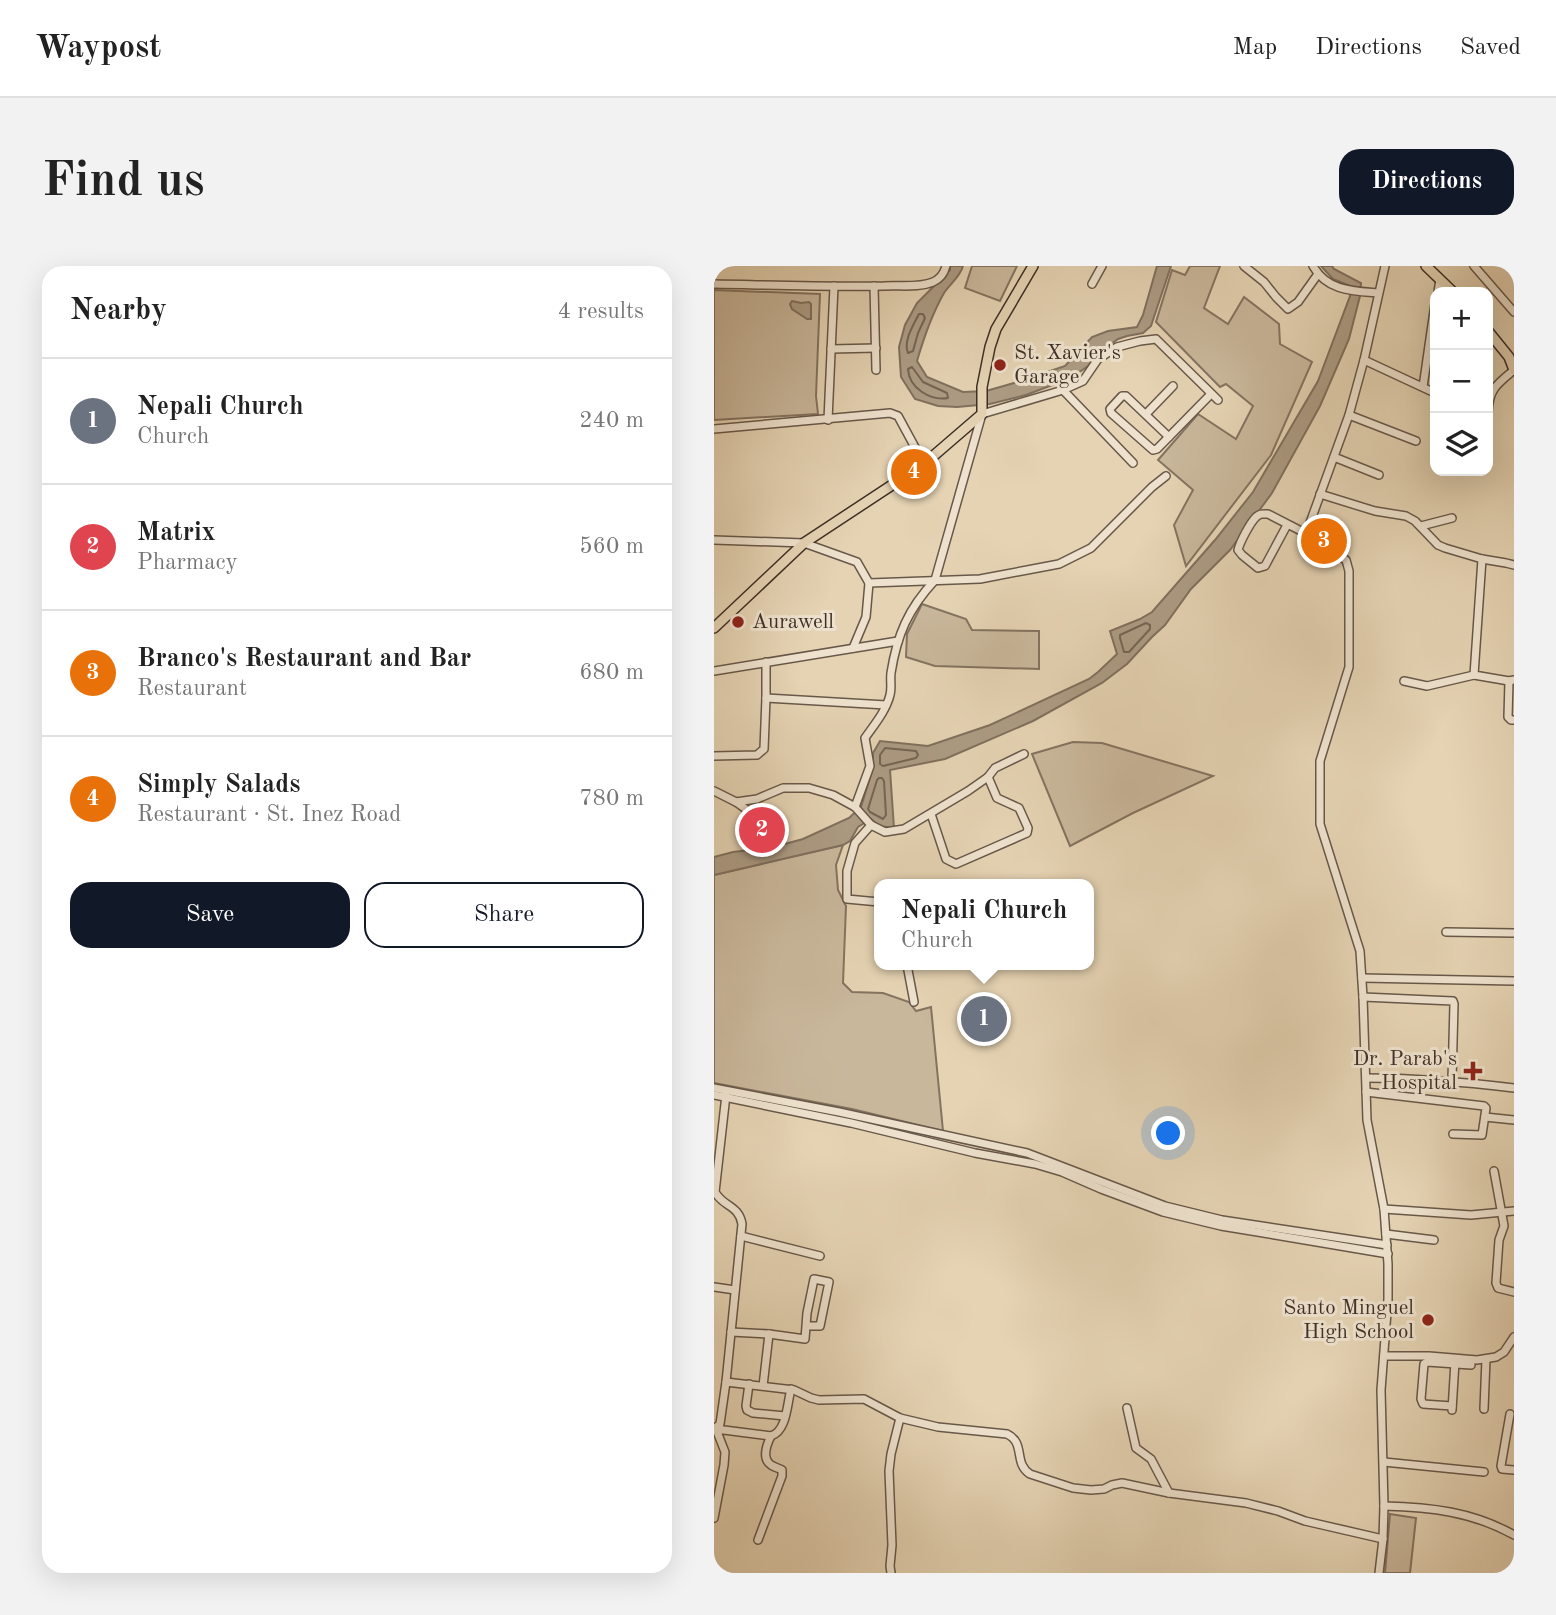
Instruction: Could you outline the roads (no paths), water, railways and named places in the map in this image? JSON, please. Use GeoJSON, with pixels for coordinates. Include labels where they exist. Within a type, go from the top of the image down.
{"type":"FeatureCollection","features":[{"type":"Feature","properties":{"kind":"main road"},"geometry":{"type":"LineString","coordinates":[[714,628],[804,542],[923,464],[981,411],[982,387],[996,329],[1033,266]]}},
{"type":"Feature","properties":{"kind":"main road"},"geometry":{"type":"LineString","coordinates":[[1426,266],[1448,287]]}},
{"type":"Feature","properties":{"kind":"main road"},"geometry":{"type":"LineString","coordinates":[[1493,337],[1509,358],[1514,370]]}},
{"type":"Feature","properties":{"kind":"street"},"geometry":{"type":"LineString","coordinates":[[714,284],[874,286],[930,283],[940,279],[946,266]]}},
{"type":"Feature","properties":{"kind":"street"},"geometry":{"type":"LineString","coordinates":[[1092,284],[1102,266]]}},
{"type":"Feature","properties":{"kind":"street"},"geometry":{"type":"LineString","coordinates":[[1244,266],[1264,282],[1289,309],[1298,302],[1315,270],[1336,287],[1346,291],[1378,293]]}},
{"type":"Feature","properties":{"kind":"street"},"geometry":{"type":"LineString","coordinates":[[1379,1573],[1384,1506],[1381,1390],[1388,1299],[1388,1254],[1384,1209],[1367,1121],[1360,951],[1320,824],[1320,761],[1349,667],[1349,571],[1346,560],[1308,540],[1307,534],[1349,415],[1385,266]]}},
{"type":"Feature","properties":{"kind":"street"},"geometry":{"type":"LineString","coordinates":[[1474,266],[1514,312]]}},
{"type":"Feature","properties":{"kind":"street"},"geometry":{"type":"LineString","coordinates":[[1439,287],[1440,279]]}},
{"type":"Feature","properties":{"kind":"street"},"geometry":{"type":"LineString","coordinates":[[828,420],[834,286]]}},
{"type":"Feature","properties":{"kind":"street"},"geometry":{"type":"LineString","coordinates":[[874,286],[876,370]]}},
{"type":"Feature","properties":{"kind":"street"},"geometry":{"type":"LineString","coordinates":[[855,807],[870,766],[865,738],[883,713],[891,693],[890,676],[906,619],[920,596],[935,580],[981,411],[1063,390],[1083,380],[1098,359],[1117,347],[1156,339],[1215,397],[1157,449],[1153,450],[1110,411],[1124,396],[1129,397],[1169,437]]}},
{"type":"Feature","properties":{"kind":"street"},"geometry":{"type":"LineString","coordinates":[[1423,387],[1430,339]]}},
{"type":"Feature","properties":{"kind":"street"},"geometry":{"type":"LineString","coordinates":[[831,349],[876,348]]}},
{"type":"Feature","properties":{"kind":"street"},"geometry":{"type":"LineString","coordinates":[[1364,360],[1430,390]]}},
{"type":"Feature","properties":{"kind":"street"},"geometry":{"type":"LineString","coordinates":[[1493,391],[1514,370]]}},
{"type":"Feature","properties":{"kind":"street"},"geometry":{"type":"LineString","coordinates":[[1146,414],[1173,386]]}},
{"type":"Feature","properties":{"kind":"street"},"geometry":{"type":"LineString","coordinates":[[1063,390],[1133,463]]}},
{"type":"Feature","properties":{"kind":"street"},"geometry":{"type":"LineString","coordinates":[[714,429],[890,413],[898,416],[923,464]]}},
{"type":"Feature","properties":{"kind":"street"},"geometry":{"type":"LineString","coordinates":[[1349,415],[1416,440]]}},
{"type":"Feature","properties":{"kind":"street"},"geometry":{"type":"LineString","coordinates":[[1334,457],[1379,475]]}},
{"type":"Feature","properties":{"kind":"street"},"geometry":{"type":"LineString","coordinates":[[869,583],[979,579],[1059,564],[1091,548],[1166,476]]}},
{"type":"Feature","properties":{"kind":"street"},"geometry":{"type":"LineString","coordinates":[[1321,494],[1375,511],[1406,516],[1421,526],[1438,545],[1482,559],[1514,565]]}},
{"type":"Feature","properties":{"kind":"street"},"geometry":{"type":"LineString","coordinates":[[1287,525],[1265,566],[1258,568],[1238,550],[1257,516],[1262,513],[1307,534]]}},
{"type":"Feature","properties":{"kind":"street"},"geometry":{"type":"LineString","coordinates":[[1421,526],[1452,518]]}},
{"type":"Feature","properties":{"kind":"street"},"geometry":{"type":"LineString","coordinates":[[714,540],[804,542],[857,562],[869,583],[866,617],[853,648]]}},
{"type":"Feature","properties":{"kind":"street"},"geometry":{"type":"LineString","coordinates":[[1474,675],[1482,559]]}},
{"type":"Feature","properties":{"kind":"street"},"geometry":{"type":"LineString","coordinates":[[714,671],[898,642]]}},
{"type":"Feature","properties":{"kind":"street"},"geometry":{"type":"LineString","coordinates":[[714,757],[757,755],[764,749],[766,662]]}},
{"type":"Feature","properties":{"kind":"street"},"geometry":{"type":"LineString","coordinates":[[1404,681],[1427,686],[1474,675],[1511,680],[1508,717],[1514,720]]}},
{"type":"Feature","properties":{"kind":"street"},"geometry":{"type":"LineString","coordinates":[[766,698],[886,705]]}},
{"type":"Feature","properties":{"kind":"street"},"geometry":{"type":"LineString","coordinates":[[736,802],[757,799],[783,788],[809,788],[833,795],[855,807],[871,825],[885,832],[904,829],[968,791],[988,777],[995,768],[1024,754]]}},
{"type":"Feature","properties":{"kind":"street"},"geometry":{"type":"LineString","coordinates":[[930,814],[946,859],[956,864],[1027,833],[1028,828],[1019,808],[998,798],[988,777]]}},
{"type":"Feature","properties":{"kind":"street"},"geometry":{"type":"LineString","coordinates":[[714,791],[736,802],[782,835]]}},
{"type":"Feature","properties":{"kind":"street"},"geometry":{"type":"LineString","coordinates":[[871,825],[855,843],[847,871],[847,900],[874,902]]}},
{"type":"Feature","properties":{"kind":"street"},"geometry":{"type":"LineString","coordinates":[[1446,932],[1514,933]]}},
{"type":"Feature","properties":{"kind":"street"},"geometry":{"type":"LineString","coordinates":[[908,970],[914,1002]]}},
{"type":"Feature","properties":{"kind":"street"},"geometry":{"type":"LineString","coordinates":[[1362,978],[1514,981]]}},
{"type":"Feature","properties":{"kind":"street"},"geometry":{"type":"LineString","coordinates":[[1363,996],[1453,1001],[1452,1080]]}},
{"type":"Feature","properties":{"kind":"street"},"geometry":{"type":"LineString","coordinates":[[1366,1078],[1452,1080],[1514,1088]]}},
{"type":"Feature","properties":{"kind":"street"},"geometry":{"type":"LineString","coordinates":[[714,1088],[726,1095],[975,1153],[1035,1164],[1163,1212],[1221,1226],[1388,1254]]}},
{"type":"Feature","properties":{"kind":"street"},"geometry":{"type":"LineString","coordinates":[[1366,1093],[1481,1104],[1486,1108],[1482,1135],[1453,1134]]}},
{"type":"Feature","properties":{"kind":"street"},"geometry":{"type":"LineString","coordinates":[[714,1095],[839,1112],[1027,1153],[1165,1206],[1222,1220],[1387,1245]]}},
{"type":"Feature","properties":{"kind":"street"},"geometry":{"type":"LineString","coordinates":[[715,1429],[720,1424],[726,1382],[741,1236],[741,1216],[715,1192],[726,1095]]}},
{"type":"Feature","properties":{"kind":"street"},"geometry":{"type":"LineString","coordinates":[[1485,1117],[1514,1121]]}},
{"type":"Feature","properties":{"kind":"street"},"geometry":{"type":"LineString","coordinates":[[1494,1171],[1504,1226],[1499,1240],[1496,1283],[1498,1288],[1514,1292]]}},
{"type":"Feature","properties":{"kind":"street"},"geometry":{"type":"LineString","coordinates":[[1384,1209],[1471,1215],[1514,1210]]}},
{"type":"Feature","properties":{"kind":"street"},"geometry":{"type":"LineString","coordinates":[[1386,1234],[1434,1240]]}},
{"type":"Feature","properties":{"kind":"street"},"geometry":{"type":"LineString","coordinates":[[741,1236],[820,1256]]}},
{"type":"Feature","properties":{"kind":"street"},"geometry":{"type":"LineString","coordinates":[[731,1332],[805,1339],[806,1325],[810,1293],[814,1279],[829,1282],[820,1326],[806,1325]]}},
{"type":"Feature","properties":{"kind":"street"},"geometry":{"type":"LineString","coordinates":[[714,1287],[736,1290]]}},
{"type":"Feature","properties":{"kind":"street"},"geometry":{"type":"LineString","coordinates":[[763,1386],[769,1334]]}},
{"type":"Feature","properties":{"kind":"street"},"geometry":{"type":"LineString","coordinates":[[1455,1361],[1452,1408],[1423,1404],[1421,1399],[1424,1364],[1496,1357],[1504,1352],[1514,1337]]}},
{"type":"Feature","properties":{"kind":"street"},"geometry":{"type":"LineString","coordinates":[[1384,1356],[1430,1356],[1471,1365]]}},
{"type":"Feature","properties":{"kind":"street"},"geometry":{"type":"LineString","coordinates":[[1484,1409],[1486,1359]]}},
{"type":"Feature","properties":{"kind":"street"},"geometry":{"type":"LineString","coordinates":[[726,1382],[791,1389],[819,1400],[864,1399],[900,1418],[937,1427],[1007,1434],[1014,1437],[1018,1443],[1020,1463],[1024,1470],[1073,1488],[1104,1489],[1122,1483],[1169,1493],[1246,1503],[1305,1521],[1383,1539]]}},
{"type":"Feature","properties":{"kind":"street"},"geometry":{"type":"LineString","coordinates":[[749,1384],[747,1410],[785,1416]]}},
{"type":"Feature","properties":{"kind":"street"},"geometry":{"type":"LineString","coordinates":[[715,1429],[771,1436],[777,1434],[782,1429],[791,1389]]}},
{"type":"Feature","properties":{"kind":"street"},"geometry":{"type":"LineString","coordinates":[[1127,1408],[1136,1448],[1151,1459],[1169,1493]]}},
{"type":"Feature","properties":{"kind":"street"},"geometry":{"type":"LineString","coordinates":[[1510,1414],[1501,1466],[1505,1470],[1514,1470]]}},
{"type":"Feature","properties":{"kind":"street"},"geometry":{"type":"LineString","coordinates":[[891,1573],[889,1471],[900,1418]]}},
{"type":"Feature","properties":{"kind":"street"},"geometry":{"type":"LineString","coordinates":[[714,1518],[725,1452],[715,1429]]}},
{"type":"Feature","properties":{"kind":"street"},"geometry":{"type":"LineString","coordinates":[[758,1540],[782,1476],[782,1470],[770,1465],[766,1458],[765,1449],[771,1436]]}},
{"type":"Feature","properties":{"kind":"street"},"geometry":{"type":"LineString","coordinates":[[1384,1462],[1484,1472]]}},
{"type":"Feature","properties":{"kind":"street"},"geometry":{"type":"LineString","coordinates":[[1384,1506],[1426,1507],[1480,1519],[1514,1535]]}},
{"type":"Feature","properties":{"kind":"water"},"geometry":{"type":"Polygon","coordinates":[[[950,266],[963,266],[936,309],[917,361],[927,377],[963,392],[986,391],[1065,366],[1092,337],[1108,331],[1137,327],[1157,266],[1171,266],[1151,326],[1143,333],[1118,339],[1071,378],[1026,395],[990,404],[957,407],[938,406],[915,399],[901,377],[899,347],[905,325],[917,303],[950,270],[950,266]]]}},
{"type":"Feature","properties":{"kind":"water"},"geometry":{"type":"Polygon","coordinates":[[[1321,266],[1332,266],[1361,283],[1349,339],[1320,406],[1272,493],[1230,550],[1191,589],[1165,625],[1127,664],[1102,683],[1033,721],[945,759],[890,770],[894,828],[879,826],[871,819],[858,827],[850,841],[843,845],[714,875],[714,857],[803,839],[849,818],[861,807],[873,768],[873,753],[880,741],[928,746],[990,725],[1089,679],[1117,654],[1110,631],[1152,612],[1215,540],[1253,492],[1318,381],[1350,296],[1350,286],[1333,279],[1321,266]]]}},
{"type":"Feature","properties":{"kind":"water"},"geometry":{"type":"Polygon","coordinates":[[[792,301],[809,302],[811,319],[792,309],[792,301]]]}},
{"type":"Feature","properties":{"kind":"place","name":"St. Xavier's Garage"},"geometry":{"type":"Point","coordinates":[1000,365]}},
{"type":"Feature","properties":{"kind":"place","name":"Simply Salads"},"geometry":{"type":"Point","coordinates":[914,472]}},
{"type":"Feature","properties":{"kind":"place","name":"Branco's Restaurant and Bar"},"geometry":{"type":"Point","coordinates":[1324,541]}},
{"type":"Feature","properties":{"kind":"place","name":"Aurawell"},"geometry":{"type":"Point","coordinates":[738,622]}},
{"type":"Feature","properties":{"kind":"place","name":"Matrix"},"geometry":{"type":"Point","coordinates":[762,830]}},
{"type":"Feature","properties":{"kind":"place","name":"Nepali Church"},"geometry":{"type":"Point","coordinates":[984,1019]}},
{"type":"Feature","properties":{"kind":"place","name":"Dr. Parab's Hospital"},"geometry":{"type":"Point","coordinates":[1473,1071]}},
{"type":"Feature","properties":{"kind":"place","name":"Santo Minguel High School"},"geometry":{"type":"Point","coordinates":[1428,1320]}}]}
